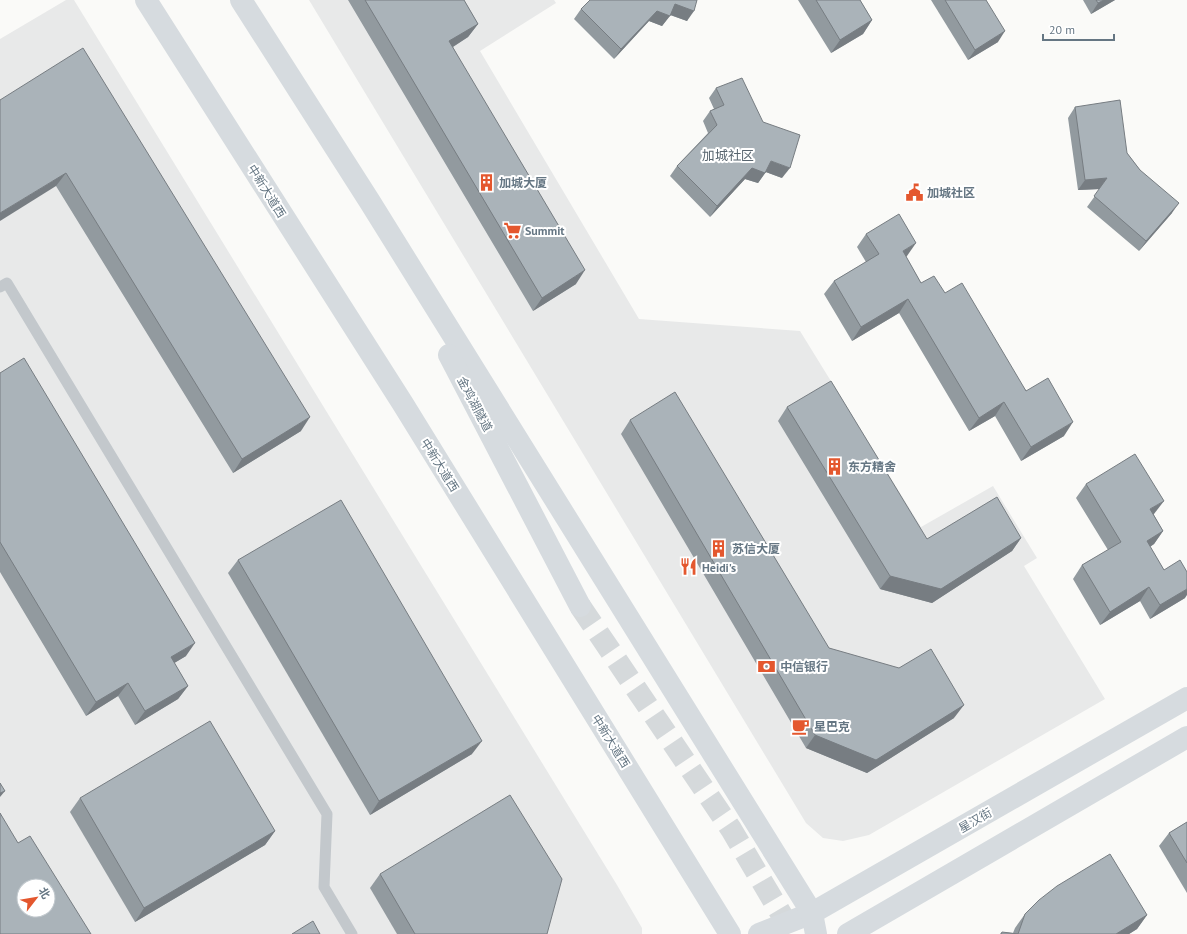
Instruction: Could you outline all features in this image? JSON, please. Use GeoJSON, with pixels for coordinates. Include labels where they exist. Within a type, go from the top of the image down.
{"type":"FeatureCollection","features":[{"type":"Feature","properties":{"kind":"main road","name":"中新大道西"},"geometry":{"type":"LineString","coordinates":[[146,0],[403,404],[730,934]]}},
{"type":"Feature","properties":{"kind":"main road"},"geometry":{"type":"LineString","coordinates":[[241,0],[370,202],[814,924]]}},
{"type":"Feature","properties":{"kind":"main road","name":"金鸡湖隧道"},"geometry":{"type":"LineString","coordinates":[[370,202],[580,606]]}},
{"type":"Feature","properties":{"kind":"main road","name":"星汉街"},"geometry":{"type":"LineString","coordinates":[[759,934],[814,924],[1187,698]]}},
{"type":"Feature","properties":{"kind":"main road"},"geometry":{"type":"LineString","coordinates":[[852,934],[1187,737]]}},
{"type":"Feature","properties":{"kind":"lane"},"geometry":{"type":"LineString","coordinates":[[0,287],[7,282],[327,814],[324,887],[352,934]]}},
{"type":"Feature","properties":{"kind":"shaded area"},"geometry":{"type":"Polygon","coordinates":[[[66,0],[74,0],[617,885],[642,928],[642,934],[0,934],[0,39],[66,0]]]}},
{"type":"Feature","properties":{"kind":"shaded area"},"geometry":{"type":"Polygon","coordinates":[[[309,0],[554,0],[556,3],[480,51],[639,319],[800,331],[921,527],[993,486],[1037,558],[1024,566],[1105,699],[869,835],[843,841],[823,838],[806,823],[309,0]]]}},
{"type":"Feature","properties":{"kind":"building","name":"加城大厦"},"geometry":{"type":"Polygon","coordinates":[[[365,0],[464,0],[478,24],[449,41],[585,270],[542,298],[365,0]]]}},
{"type":"Feature","properties":{"kind":"building"},"geometry":{"type":"Polygon","coordinates":[[[590,0],[697,0],[694,11],[675,4],[670,16],[657,11],[621,49],[581,9],[590,0]]]}},
{"type":"Feature","properties":{"kind":"building"},"geometry":{"type":"Polygon","coordinates":[[[816,0],[860,0],[872,20],[840,40],[816,0]]]}},
{"type":"Feature","properties":{"kind":"building"},"geometry":{"type":"Polygon","coordinates":[[[945,0],[986,0],[1005,31],[975,50],[945,0]]]}},
{"type":"Feature","properties":{"kind":"building"},"geometry":{"type":"Polygon","coordinates":[[[1096,0],[1104,0],[1098,3],[1096,0]]]}},
{"type":"Feature","properties":{"kind":"building"},"geometry":{"type":"Polygon","coordinates":[[[83,48],[310,417],[242,459],[66,173],[0,213],[0,100],[83,48]]]}},
{"type":"Feature","properties":{"kind":"building"},"geometry":{"type":"Polygon","coordinates":[[[742,78],[763,122],[800,135],[790,168],[771,161],[765,173],[752,168],[717,206],[677,166],[717,125],[710,111],[724,105],[716,88],[742,78]]]}},
{"type":"Feature","properties":{"kind":"building"},"geometry":{"type":"Polygon","coordinates":[[[1120,100],[1127,153],[1140,170],[1179,203],[1146,241],[1094,196],[1107,178],[1085,180],[1075,107],[1120,100]]]}},
{"type":"Feature","properties":{"kind":"building"},"geometry":{"type":"Polygon","coordinates":[[[899,214],[916,243],[903,251],[921,283],[934,276],[945,293],[962,283],[1026,391],[1048,378],[1073,422],[1031,447],[1004,402],[979,418],[908,299],[861,327],[834,281],[879,254],[866,234],[899,214]]]}},
{"type":"Feature","properties":{"kind":"building"},"geometry":{"type":"Polygon","coordinates":[[[24,358],[195,643],[171,657],[188,686],[145,711],[128,683],[96,702],[0,542],[0,373],[24,358]]]}},
{"type":"Feature","properties":{"kind":"building","name":"东方精舍"},"geometry":{"type":"Polygon","coordinates":[[[831,381],[927,539],[997,497],[1021,538],[941,589],[890,576],[787,407],[831,381]]]}},
{"type":"Feature","properties":{"kind":"building","name":"苏信大厦"},"geometry":{"type":"Polygon","coordinates":[[[675,392],[829,648],[899,668],[931,649],[964,705],[876,760],[815,735],[630,420],[675,392]]]}},
{"type":"Feature","properties":{"kind":"building"},"geometry":{"type":"Polygon","coordinates":[[[1135,454],[1164,501],[1150,509],[1163,531],[1147,541],[1164,570],[1180,560],[1187,572],[1187,589],[1160,605],[1149,587],[1110,612],[1082,565],[1121,542],[1086,484],[1135,454]]]}},
{"type":"Feature","properties":{"kind":"building"},"geometry":{"type":"Polygon","coordinates":[[[341,500],[482,741],[379,801],[238,560],[341,500]]]}},
{"type":"Feature","properties":{"kind":"building"},"geometry":{"type":"Polygon","coordinates":[[[210,721],[275,831],[144,908],[80,798],[210,721]]]}},
{"type":"Feature","properties":{"kind":"building"},"geometry":{"type":"Polygon","coordinates":[[[0,783],[5,791],[0,793],[0,783]]]}},
{"type":"Feature","properties":{"kind":"building"},"geometry":{"type":"Polygon","coordinates":[[[510,795],[562,879],[547,934],[415,934],[380,874],[510,795]]]}},
{"type":"Feature","properties":{"kind":"building"},"geometry":{"type":"Polygon","coordinates":[[[0,813],[18,843],[30,836],[91,934],[0,934],[0,813]]]}},
{"type":"Feature","properties":{"kind":"building"},"geometry":{"type":"Polygon","coordinates":[[[1187,822],[1187,863],[1169,833],[1187,822]]]}},
{"type":"Feature","properties":{"kind":"building"},"geometry":{"type":"Polygon","coordinates":[[[1110,854],[1147,915],[1116,934],[1018,934],[1025,914],[1039,900],[1057,886],[1110,854]]]}},
{"type":"Feature","properties":{"kind":"building"},"geometry":{"type":"Polygon","coordinates":[[[313,921],[320,934],[292,934],[313,921]]]}},
{"type":"Feature","properties":{"kind":"building"},"geometry":{"type":"Polygon","coordinates":[[[1002,932],[1018,934],[1001,934],[1002,932]]]}},
{"type":"Feature","properties":{"kind":"tunnel"},"geometry":{"type":"LineString","coordinates":[[580,606],[731,829],[793,934]]}},
{"type":"Feature","properties":{"kind":"place","name":"加城大厦"},"geometry":{"type":"Point","coordinates":[486,182]}},
{"type":"Feature","properties":{"kind":"place","name":"加城社区"},"geometry":{"type":"Point","coordinates":[914,192]}},
{"type":"Feature","properties":{"kind":"place","name":"Summit"},"geometry":{"type":"Point","coordinates":[512,230]}},
{"type":"Feature","properties":{"kind":"place","name":"东方精舍"},"geometry":{"type":"Point","coordinates":[835,466]}},
{"type":"Feature","properties":{"kind":"place","name":"苏信大厦"},"geometry":{"type":"Point","coordinates":[719,548]}},
{"type":"Feature","properties":{"kind":"place","name":"Heidi's"},"geometry":{"type":"Point","coordinates":[689,567]}},
{"type":"Feature","properties":{"kind":"place","name":"中信银行"},"geometry":{"type":"Point","coordinates":[767,666]}},
{"type":"Feature","properties":{"kind":"place","name":"星巴克"},"geometry":{"type":"Point","coordinates":[801,726]}},
{"type":"Feature","properties":{"kind":"district","name":"加城社区"},"geometry":{"type":"Point","coordinates":[728,155]}}]}
